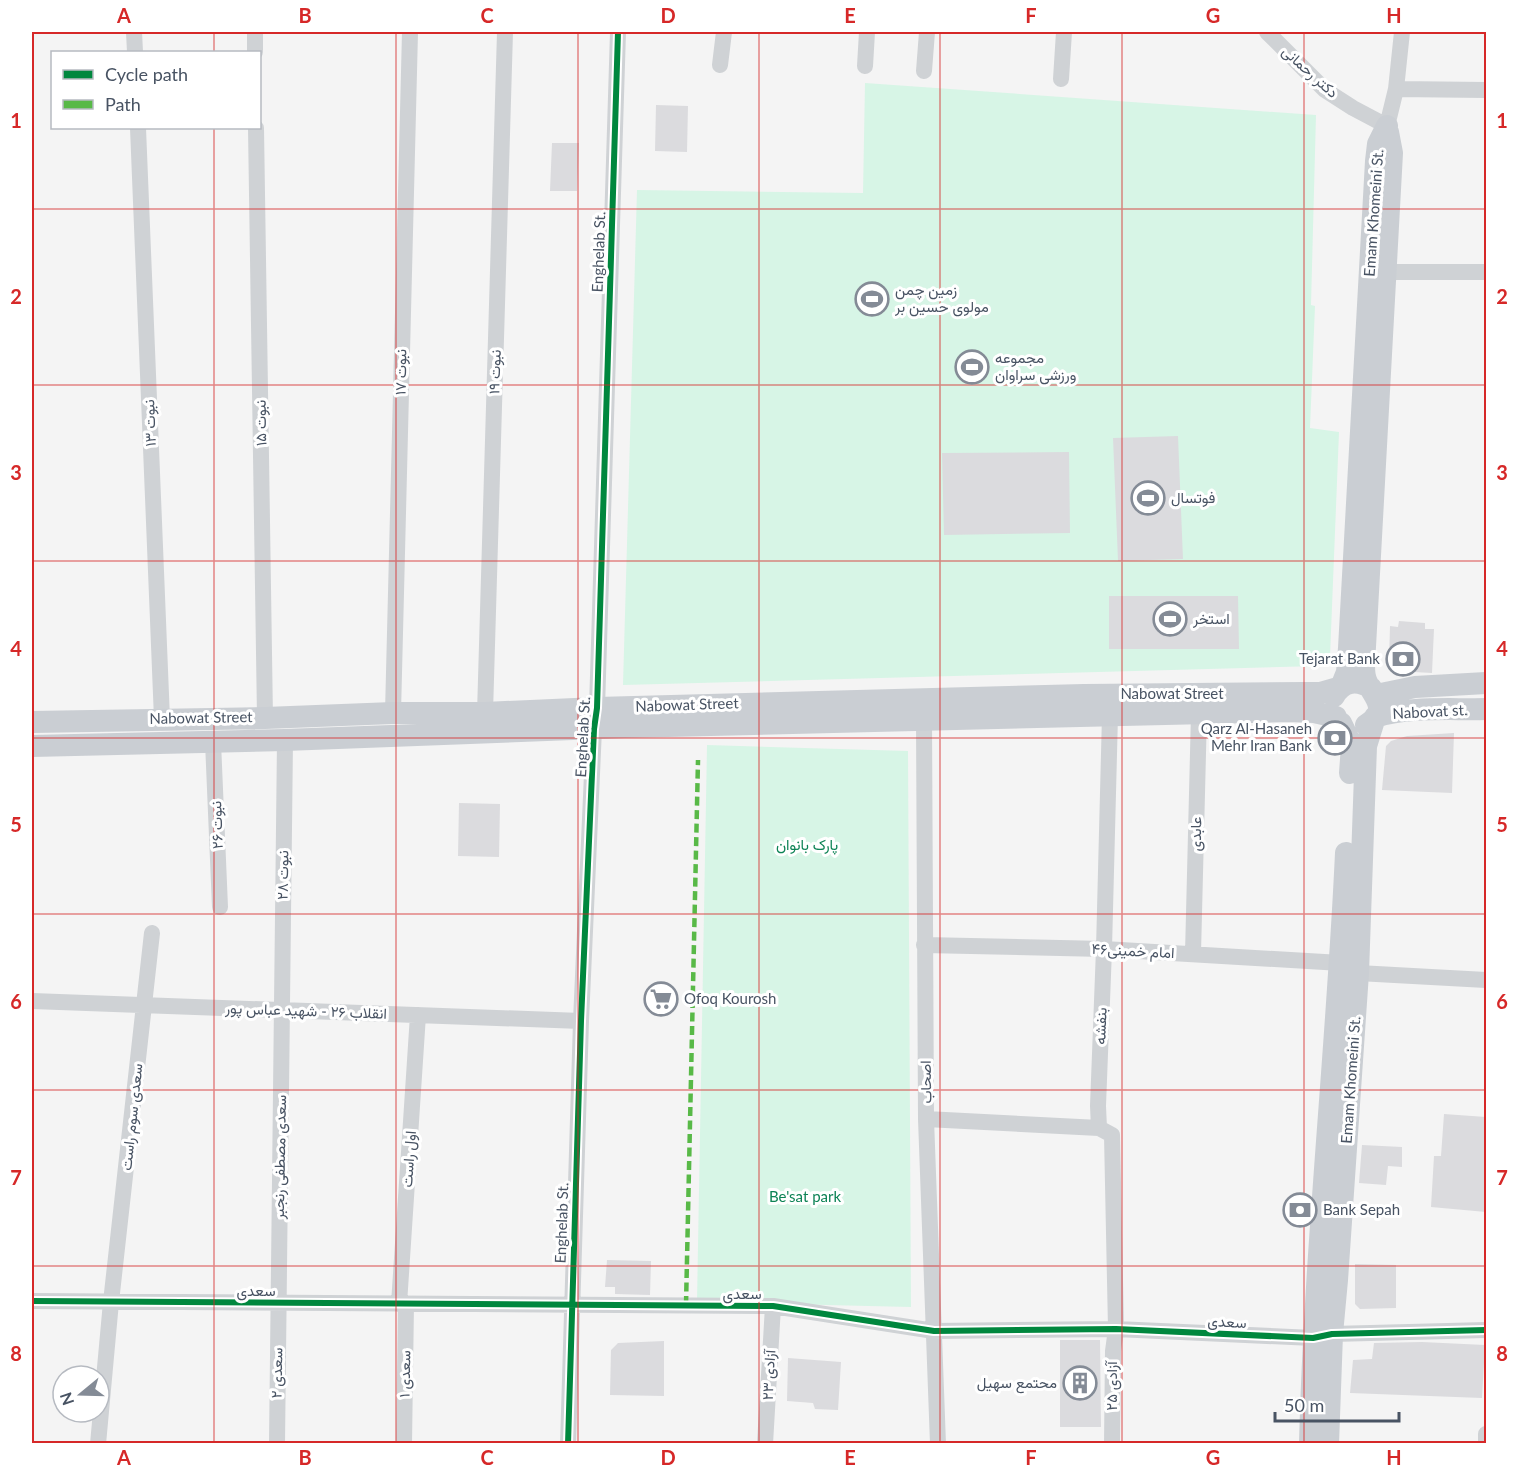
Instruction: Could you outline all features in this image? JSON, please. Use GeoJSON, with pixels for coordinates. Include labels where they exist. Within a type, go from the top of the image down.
{"type":"FeatureCollection","features":[{"type":"Feature","properties":{"kind":"main road","name":"Emam Khomeini St."},"geometry":{"type":"LineString","coordinates":[[1341,687],[1347,672],[1378,271],[1392,153],[1387,126]]}},
{"type":"Feature","properties":{"kind":"main road","name":"Emam Khomeini St."},"geometry":{"type":"LineString","coordinates":[[1373,692],[1366,681],[1364,665],[1378,271]]}},
{"type":"Feature","properties":{"kind":"main road"},"geometry":{"type":"LineString","coordinates":[[1357,682],[1373,692],[1378,710],[1375,717],[1363,727],[1347,727],[1338,720],[1333,709],[1333,701],[1341,687],[1357,682]]}},
{"type":"Feature","properties":{"kind":"main road","name":"Nabovat st."},"geometry":{"type":"LineString","coordinates":[[1373,692],[1486,683]]}},
{"type":"Feature","properties":{"kind":"main road","name":"Nabowat Street"},"geometry":{"type":"LineString","coordinates":[[32,722],[270,718],[393,713],[484,713],[596,718],[625,727],[924,710],[1084,695],[1320,693],[1341,687]]}},
{"type":"Feature","properties":{"kind":"main road","name":"Nabowat Street"},"geometry":{"type":"LineString","coordinates":[[924,710],[1110,716],[1306,711],[1338,720]]}},
{"type":"Feature","properties":{"kind":"main road","name":"Nabovat st."},"geometry":{"type":"LineString","coordinates":[[1375,717],[1405,711],[1486,710]]}},
{"type":"Feature","properties":{"kind":"main road","name":"Emam Khomeini St."},"geometry":{"type":"LineString","coordinates":[[1310,1443],[1322,1336],[1366,748],[1375,717]]}},
{"type":"Feature","properties":{"kind":"main road"},"geometry":{"type":"LineString","coordinates":[[270,718],[280,740]]}},
{"type":"Feature","properties":{"kind":"main road","name":"Nabowat Street"},"geometry":{"type":"LineString","coordinates":[[32,746],[280,740],[596,718]]}},
{"type":"Feature","properties":{"kind":"main road","name":"Emam Khomeini St."},"geometry":{"type":"LineString","coordinates":[[1338,720],[1352,746],[1349,968]]}},
{"type":"Feature","properties":{"kind":"main road","name":"Emam Khomeini St."},"geometry":{"type":"LineString","coordinates":[[1322,1336],[1328,1443]]}},
{"type":"Feature","properties":{"kind":"street"},"geometry":{"type":"LineString","coordinates":[[134,32],[135,51]]}},
{"type":"Feature","properties":{"kind":"street"},"geometry":{"type":"LineString","coordinates":[[255,32],[255,51]]}},
{"type":"Feature","properties":{"kind":"street","name":"نبوت ۱۷"},"geometry":{"type":"LineString","coordinates":[[393,713],[410,32]]}},
{"type":"Feature","properties":{"kind":"street","name":"نبوت ۱۹"},"geometry":{"type":"LineString","coordinates":[[484,713],[505,32]]}},
{"type":"Feature","properties":{"kind":"street","name":"Enghelab St."},"geometry":{"type":"LineString","coordinates":[[568,1443],[581,1021],[596,718],[618,32]]}},
{"type":"Feature","properties":{"kind":"street"},"geometry":{"type":"LineString","coordinates":[[720,65],[724,32]]}},
{"type":"Feature","properties":{"kind":"street"},"geometry":{"type":"LineString","coordinates":[[866,66],[867,32]]}},
{"type":"Feature","properties":{"kind":"street"},"geometry":{"type":"LineString","coordinates":[[924,71],[927,32]]}},
{"type":"Feature","properties":{"kind":"street"},"geometry":{"type":"LineString","coordinates":[[1061,79],[1064,32]]}},
{"type":"Feature","properties":{"kind":"street","name":"دکتر رحمانی"},"geometry":{"type":"LineString","coordinates":[[1267,32],[1326,90],[1387,126]]}},
{"type":"Feature","properties":{"kind":"street"},"geometry":{"type":"LineString","coordinates":[[1387,126],[1396,89],[1402,32]]}},
{"type":"Feature","properties":{"kind":"street"},"geometry":{"type":"LineString","coordinates":[[1396,89],[1486,90]]}},
{"type":"Feature","properties":{"kind":"street","name":"نبوت ۱۳"},"geometry":{"type":"LineString","coordinates":[[138,129],[162,719]]}},
{"type":"Feature","properties":{"kind":"street","name":"نبوت ۱۵"},"geometry":{"type":"LineString","coordinates":[[256,129],[270,718]]}},
{"type":"Feature","properties":{"kind":"street"},"geometry":{"type":"LineString","coordinates":[[1378,271],[1486,272]]}},
{"type":"Feature","properties":{"kind":"street","name":"اصحاب"},"geometry":{"type":"LineString","coordinates":[[924,710],[926,1119],[938,1443]]}},
{"type":"Feature","properties":{"kind":"street","name":"عابدی"},"geometry":{"type":"LineString","coordinates":[[1193,954],[1199,713]]}},
{"type":"Feature","properties":{"kind":"street","name":"بنفشه"},"geometry":{"type":"LineString","coordinates":[[1110,716],[1098,1106],[1099,1128],[1112,1135],[1116,1329]]}},
{"type":"Feature","properties":{"kind":"street","name":"نبوت ۲۸"},"geometry":{"type":"LineString","coordinates":[[280,740],[282,1010]]}},
{"type":"Feature","properties":{"kind":"street","name":"نبوت ۲۶"},"geometry":{"type":"LineString","coordinates":[[213,742],[220,907]]}},
{"type":"Feature","properties":{"kind":"street","name":"سعدی سوم راست"},"geometry":{"type":"LineString","coordinates":[[98,1443],[111,1302],[152,933]]}},
{"type":"Feature","properties":{"kind":"street","name":"امام خمینی۴۶"},"geometry":{"type":"LineString","coordinates":[[924,945],[1104,949],[1193,954],[1486,980]]}},
{"type":"Feature","properties":{"kind":"street","name":"انقلاب ۲۶ - شهید عباس پور"},"geometry":{"type":"LineString","coordinates":[[32,1001],[581,1021]]}},
{"type":"Feature","properties":{"kind":"street","name":"سعدی مصطفی رنجبر"},"geometry":{"type":"LineString","coordinates":[[278,1303],[282,1010]]}},
{"type":"Feature","properties":{"kind":"street","name":"اول راست"},"geometry":{"type":"LineString","coordinates":[[403,1304],[418,1015]]}},
{"type":"Feature","properties":{"kind":"street"},"geometry":{"type":"LineString","coordinates":[[926,1119],[1099,1128]]}},
{"type":"Feature","properties":{"kind":"street","name":"سعدی"},"geometry":{"type":"LineString","coordinates":[[32,1301],[773,1306],[934,1331],[1116,1329],[1322,1336],[1486,1330]]}},
{"type":"Feature","properties":{"kind":"street","name":"سعدی ۲"},"geometry":{"type":"LineString","coordinates":[[277,1443],[278,1303]]}},
{"type":"Feature","properties":{"kind":"street","name":"سعدی ۱"},"geometry":{"type":"LineString","coordinates":[[403,1304],[404,1443]]}},
{"type":"Feature","properties":{"kind":"street","name":"آزادی ۲۳"},"geometry":{"type":"LineString","coordinates":[[765,1443],[773,1306]]}},
{"type":"Feature","properties":{"kind":"street","name":"آزادی ۲۵"},"geometry":{"type":"LineString","coordinates":[[1112,1443],[1113,1351],[1116,1329]]}},
{"type":"Feature","properties":{"kind":"street"},"geometry":{"type":"LineString","coordinates":[[1486,1434],[1486,1443]]}},
{"type":"Feature","properties":{"kind":"green space","name":"مجموعه ورزشی سراوان"},"geometry":{"type":"Polygon","coordinates":[[[865,83],[1316,115],[1311,305],[1315,306],[1310,428],[1339,432],[1330,657],[1319,666],[623,685],[637,190],[863,193],[865,83]]]}},
{"type":"Feature","properties":{"kind":"green space","name":"Be'sat park"},"geometry":{"type":"Polygon","coordinates":[[[707,745],[908,751],[911,1307],[697,1302],[707,745]]]}},
{"type":"Feature","properties":{"kind":"building"},"geometry":{"type":"Polygon","coordinates":[[[656,105],[688,106],[687,152],[655,151],[656,105]]]}},
{"type":"Feature","properties":{"kind":"building"},"geometry":{"type":"Polygon","coordinates":[[[552,143],[579,143],[577,191],[550,191],[552,143]]]}},
{"type":"Feature","properties":{"kind":"building","name":"فوتسال"},"geometry":{"type":"Polygon","coordinates":[[[1178,436],[1183,559],[1118,561],[1113,438],[1178,436]]]}},
{"type":"Feature","properties":{"kind":"building"},"geometry":{"type":"Polygon","coordinates":[[[1069,452],[1070,533],[944,535],[942,453],[1069,452]]]}},
{"type":"Feature","properties":{"kind":"building"},"geometry":{"type":"Polygon","coordinates":[[[1109,596],[1238,596],[1239,649],[1109,649],[1109,596]]]}},
{"type":"Feature","properties":{"kind":"building"},"geometry":{"type":"Polygon","coordinates":[[[1399,621],[1425,623],[1425,629],[1434,629],[1432,673],[1396,671],[1397,662],[1389,662],[1390,626],[1398,627],[1399,621]]]}},
{"type":"Feature","properties":{"kind":"building"},"geometry":{"type":"Polygon","coordinates":[[[1454,733],[1452,793],[1382,790],[1386,746],[1391,741],[1407,736],[1454,733]]]}},
{"type":"Feature","properties":{"kind":"building"},"geometry":{"type":"Polygon","coordinates":[[[459,803],[500,804],[499,857],[458,856],[459,803]]]}},
{"type":"Feature","properties":{"kind":"building"},"geometry":{"type":"Polygon","coordinates":[[[1444,1114],[1486,1117],[1486,1212],[1431,1207],[1434,1156],[1441,1156],[1444,1114]]]}},
{"type":"Feature","properties":{"kind":"building"},"geometry":{"type":"Polygon","coordinates":[[[1362,1145],[1402,1147],[1402,1167],[1388,1166],[1386,1185],[1359,1183],[1362,1145]]]}},
{"type":"Feature","properties":{"kind":"building"},"geometry":{"type":"Polygon","coordinates":[[[607,1260],[651,1261],[650,1295],[615,1294],[615,1287],[605,1287],[607,1260]]]}},
{"type":"Feature","properties":{"kind":"building"},"geometry":{"type":"Polygon","coordinates":[[[1355,1264],[1396,1265],[1396,1308],[1360,1309],[1355,1304],[1355,1264]]]}},
{"type":"Feature","properties":{"kind":"building","name":"محتمع سهیل"},"geometry":{"type":"Polygon","coordinates":[[[1060,1340],[1100,1340],[1101,1427],[1060,1427],[1060,1340]]]}},
{"type":"Feature","properties":{"kind":"building"},"geometry":{"type":"Polygon","coordinates":[[[664,1341],[664,1396],[610,1395],[611,1350],[618,1343],[664,1341]]]}},
{"type":"Feature","properties":{"kind":"building"},"geometry":{"type":"Polygon","coordinates":[[[1422,1342],[1485,1345],[1482,1398],[1350,1393],[1353,1360],[1372,1359],[1374,1343],[1422,1342]]]}},
{"type":"Feature","properties":{"kind":"building"},"geometry":{"type":"Polygon","coordinates":[[[788,1358],[841,1362],[838,1410],[815,1409],[813,1403],[787,1401],[788,1358]]]}},
{"type":"Feature","properties":{"kind":"marked path"},"geometry":{"type":"LineString","coordinates":[[686,1305],[698,760]]}},
{"type":"Feature","properties":{"kind":"cycle path"},"geometry":{"type":"LineString","coordinates":[[568,1444],[581,1021],[594,729],[597,708],[618,32]]}},
{"type":"Feature","properties":{"kind":"cycle path"},"geometry":{"type":"LineString","coordinates":[[32,1301],[773,1306],[934,1331],[1116,1329],[1313,1338],[1332,1334],[1486,1330]]}},
{"type":"Feature","properties":{"kind":"place","name":"زمین چمن مولوی حسین بر"},"geometry":{"type":"Point","coordinates":[872,299]}},
{"type":"Feature","properties":{"kind":"place","name":"مجموعه ورزشی سراوان"},"geometry":{"type":"Point","coordinates":[972,367]}},
{"type":"Feature","properties":{"kind":"place","name":"فوتسال"},"geometry":{"type":"Point","coordinates":[1148,498]}},
{"type":"Feature","properties":{"kind":"place","name":"استخر"},"geometry":{"type":"Point","coordinates":[1170,619]}},
{"type":"Feature","properties":{"kind":"place","name":"Tejarat Bank"},"geometry":{"type":"Point","coordinates":[1403,659]}},
{"type":"Feature","properties":{"kind":"place","name":"Qarz Al-Hasaneh Mehr Iran Bank"},"geometry":{"type":"Point","coordinates":[1335,738]}},
{"type":"Feature","properties":{"kind":"place","name":"Ofoq Kourosh"},"geometry":{"type":"Point","coordinates":[661,999]}},
{"type":"Feature","properties":{"kind":"place","name":"Bank Sepah"},"geometry":{"type":"Point","coordinates":[1300,1210]}},
{"type":"Feature","properties":{"kind":"place","name":"محتمع سهیل"},"geometry":{"type":"Point","coordinates":[1080,1383]}},
{"type":"Feature","properties":{"kind":"park label","name":"پارک بانوان"},"geometry":{"type":"Point","coordinates":[807,845]}}]}
